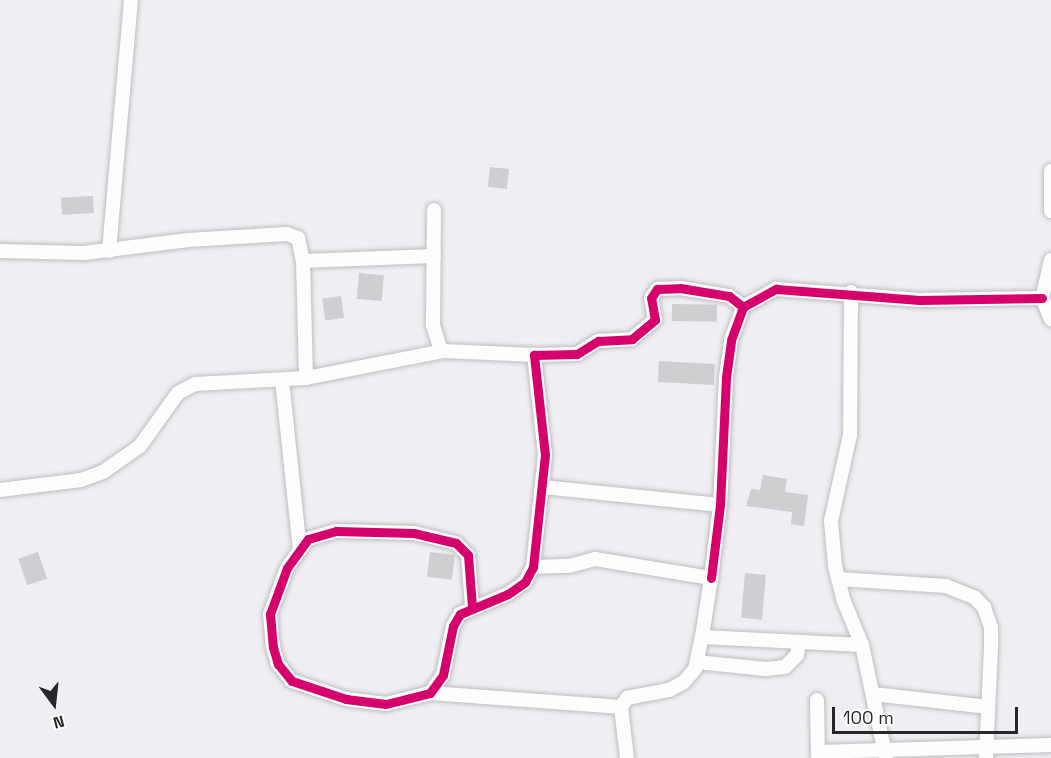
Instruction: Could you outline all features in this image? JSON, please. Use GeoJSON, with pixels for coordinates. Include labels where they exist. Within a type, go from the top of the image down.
{"type":"FeatureCollection","features":[{"type":"Feature","properties":{"kind":"street"},"geometry":{"type":"LineString","coordinates":[[109,251],[131,0]]}},
{"type":"Feature","properties":{"kind":"street"},"geometry":{"type":"LineString","coordinates":[[1051,171],[1051,211]]}},
{"type":"Feature","properties":{"kind":"street"},"geometry":{"type":"LineString","coordinates":[[434,210],[433,325],[444,351]]}},
{"type":"Feature","properties":{"kind":"street"},"geometry":{"type":"LineString","coordinates":[[0,251],[109,251],[188,240],[287,234],[298,238],[303,261],[306,378]]}},
{"type":"Feature","properties":{"kind":"street"},"geometry":{"type":"LineString","coordinates":[[303,261],[434,256]]}},
{"type":"Feature","properties":{"kind":"street"},"geometry":{"type":"LineString","coordinates":[[627,758],[621,707],[627,698],[669,690],[684,682],[696,662],[702,637],[720,505],[726,377],[732,340],[743,307],[776,288],[1048,308],[1051,260]]}},
{"type":"Feature","properties":{"kind":"street"},"geometry":{"type":"LineString","coordinates":[[0,490],[81,480],[103,472],[140,446],[184,389],[195,384],[306,378],[444,351],[577,354],[598,341],[633,339],[655,320],[651,298],[657,289],[680,288],[729,296],[743,307]]}},
{"type":"Feature","properties":{"kind":"street"},"geometry":{"type":"LineString","coordinates":[[851,292],[850,435],[831,521],[838,579],[862,645],[885,753]]}},
{"type":"Feature","properties":{"kind":"street"},"geometry":{"type":"LineString","coordinates":[[430,693],[443,675],[453,626],[460,614],[471,607],[508,594],[525,582],[533,567],[545,455],[534,354]]}},
{"type":"Feature","properties":{"kind":"street"},"geometry":{"type":"LineString","coordinates":[[282,380],[300,550]]}},
{"type":"Feature","properties":{"kind":"street"},"geometry":{"type":"LineString","coordinates":[[543,487],[720,505]]}},
{"type":"Feature","properties":{"kind":"street"},"geometry":{"type":"LineString","coordinates":[[471,607],[466,549],[446,539],[352,530],[318,536],[308,539],[287,568],[270,614],[278,664],[292,681],[346,699],[386,704],[430,693],[621,707]]}},
{"type":"Feature","properties":{"kind":"street"},"geometry":{"type":"LineString","coordinates":[[533,567],[569,566],[595,559],[711,578]]}},
{"type":"Feature","properties":{"kind":"street"},"geometry":{"type":"LineString","coordinates":[[838,579],[919,582],[975,598],[984,606],[991,627],[986,752]]}},
{"type":"Feature","properties":{"kind":"street"},"geometry":{"type":"LineString","coordinates":[[702,637],[862,645]]}},
{"type":"Feature","properties":{"kind":"street"},"geometry":{"type":"LineString","coordinates":[[696,662],[766,669],[784,667],[797,655],[799,642]]}},
{"type":"Feature","properties":{"kind":"street"},"geometry":{"type":"LineString","coordinates":[[873,694],[988,707]]}},
{"type":"Feature","properties":{"kind":"street"},"geometry":{"type":"LineString","coordinates":[[817,700],[818,755],[986,752],[1051,745]]}},
{"type":"Feature","properties":{"kind":"building"},"geometry":{"type":"Polygon","coordinates":[[[490,167],[509,169],[507,189],[488,187],[490,167]]]}},
{"type":"Feature","properties":{"kind":"building"},"geometry":{"type":"Polygon","coordinates":[[[93,196],[94,213],[62,215],[61,198],[93,196]]]}},
{"type":"Feature","properties":{"kind":"building"},"geometry":{"type":"Polygon","coordinates":[[[359,273],[384,275],[382,301],[357,299],[359,273]]]}},
{"type":"Feature","properties":{"kind":"building"},"geometry":{"type":"Polygon","coordinates":[[[341,296],[344,318],[325,320],[322,299],[341,296]]]}},
{"type":"Feature","properties":{"kind":"building"},"geometry":{"type":"Polygon","coordinates":[[[672,304],[717,305],[717,322],[672,321],[672,304]]]}},
{"type":"Feature","properties":{"kind":"building"},"geometry":{"type":"Polygon","coordinates":[[[659,361],[715,364],[714,385],[658,382],[659,361]]]}},
{"type":"Feature","properties":{"kind":"building"},"geometry":{"type":"Polygon","coordinates":[[[763,475],[787,479],[785,492],[808,495],[804,526],[791,524],[792,512],[746,506],[751,489],[760,490],[763,475]]]}},
{"type":"Feature","properties":{"kind":"building"},"geometry":{"type":"Polygon","coordinates":[[[38,552],[47,578],[27,585],[18,559],[38,552]]]}},
{"type":"Feature","properties":{"kind":"building"},"geometry":{"type":"Polygon","coordinates":[[[430,552],[455,555],[452,580],[427,577],[430,552]]]}},
{"type":"Feature","properties":{"kind":"building"},"geometry":{"type":"Polygon","coordinates":[[[745,573],[766,575],[762,620],[741,618],[745,573]]]}},
{"type":"Feature","properties":{"kind":"cycle path"},"geometry":{"type":"LineString","coordinates":[[472,607],[468,555],[456,543],[414,533],[336,531],[308,539],[287,568],[270,614],[273,647],[278,664],[292,681],[346,699],[386,704],[430,693],[443,675],[453,626],[460,614],[508,594],[525,582],[533,567],[545,455],[534,355],[577,354],[598,341],[632,339],[655,320],[651,298],[657,289],[680,288],[729,296],[743,307]]}},
{"type":"Feature","properties":{"kind":"cycle path"},"geometry":{"type":"LineString","coordinates":[[711,578],[720,505],[726,377],[731,340],[743,307],[776,289],[920,300],[1042,298]]}}]}
